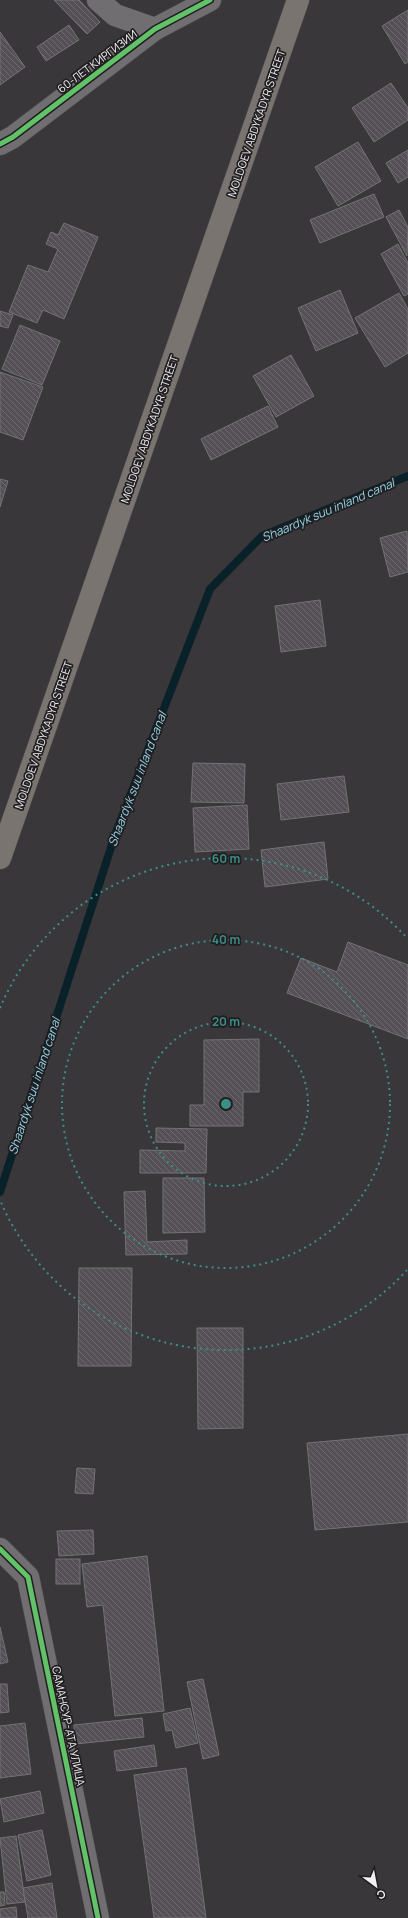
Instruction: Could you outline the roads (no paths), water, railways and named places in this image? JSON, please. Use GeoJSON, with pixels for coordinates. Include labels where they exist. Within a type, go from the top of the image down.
{"type":"FeatureCollection","features":[{"type":"Feature","properties":{"kind":"main road","name":"MOLDOEV ABDYKADYR STREET"},"geometry":{"type":"LineString","coordinates":[[0,858],[298,0]]}},
{"type":"Feature","properties":{"kind":"street"},"geometry":{"type":"LineString","coordinates":[[98,0],[115,15],[155,29]]}},
{"type":"Feature","properties":{"kind":"street","name":"60-ЛЕТ КИРГИЗИИ"},"geometry":{"type":"LineString","coordinates":[[0,144],[13,137],[155,29],[210,0]]}},
{"type":"Feature","properties":{"kind":"street","name":"САМАНСУР-АТА УЛИЦА"},"geometry":{"type":"LineString","coordinates":[[0,1549],[28,1577],[98,1918]]}},
{"type":"Feature","properties":{"kind":"waterway","name":"Shaardyk suu inland canal"},"geometry":{"type":"LineString","coordinates":[[0,1192],[115,835],[210,589],[262,536],[408,476]]}}]}
